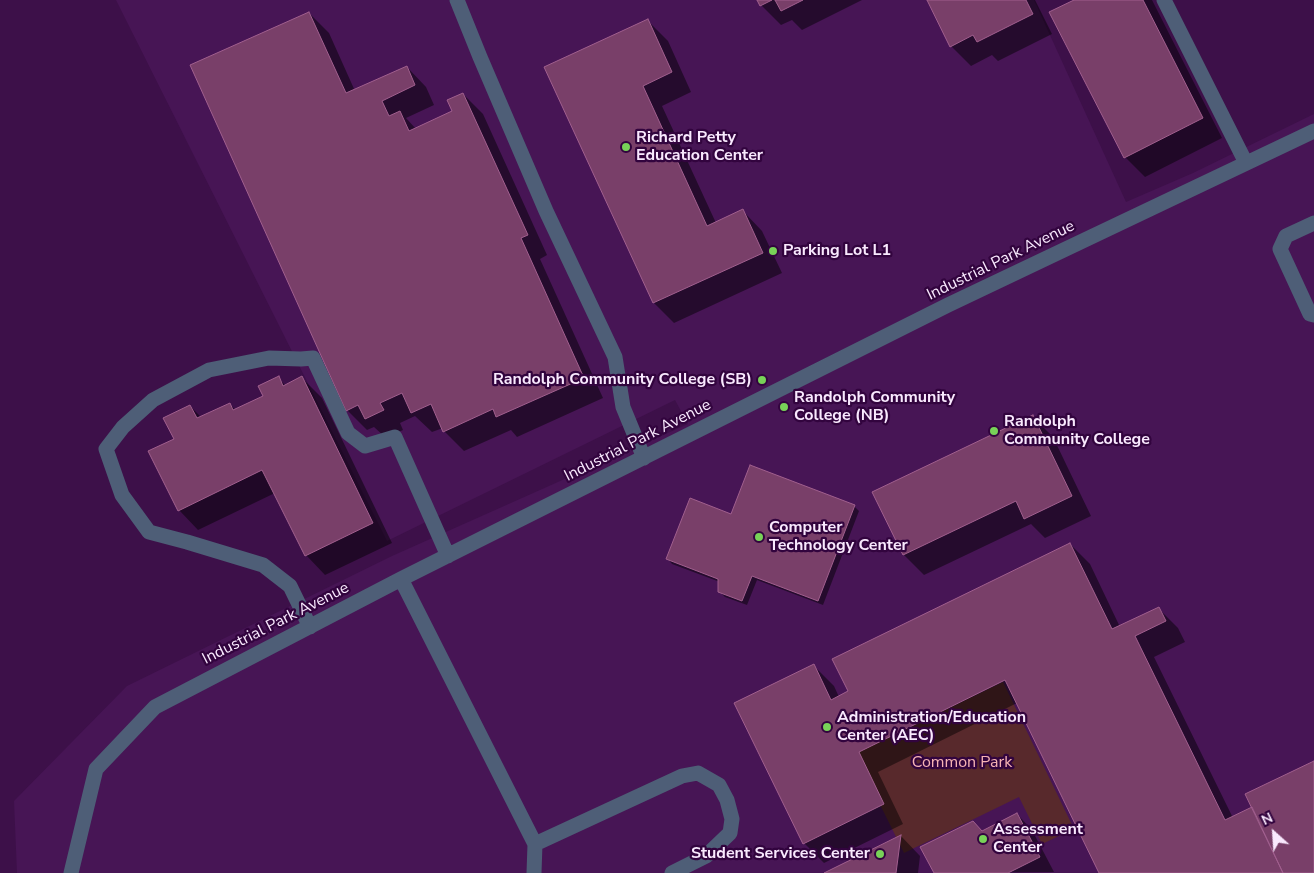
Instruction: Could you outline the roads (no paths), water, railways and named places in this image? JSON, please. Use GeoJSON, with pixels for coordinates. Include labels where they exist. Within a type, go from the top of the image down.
{"type":"FeatureCollection","features":[{"type":"Feature","properties":{"kind":"street"},"geometry":{"type":"LineString","coordinates":[[457,0],[546,211],[615,357],[624,407],[644,458]]}},
{"type":"Feature","properties":{"kind":"street"},"geometry":{"type":"LineString","coordinates":[[1164,0],[1246,164]]}},
{"type":"Feature","properties":{"kind":"street","name":"Industrial Park Avenue"},"geometry":{"type":"LineString","coordinates":[[71,873],[96,769],[155,707],[401,579],[948,305],[1314,131]]}},
{"type":"Feature","properties":{"kind":"street"},"geometry":{"type":"LineString","coordinates":[[1314,223],[1286,236],[1280,250],[1310,314],[1314,315]]}},
{"type":"Feature","properties":{"kind":"street"},"geometry":{"type":"LineString","coordinates":[[310,627],[290,586],[263,565],[149,532],[122,495],[106,449],[123,427],[153,400],[209,370],[269,358],[313,358],[348,433],[365,446],[395,437],[448,556]]}},
{"type":"Feature","properties":{"kind":"street"},"geometry":{"type":"LineString","coordinates":[[401,579],[535,844],[534,873]]}},
{"type":"Feature","properties":{"kind":"street"},"geometry":{"type":"LineString","coordinates":[[535,844],[682,776],[698,773],[719,785],[727,800],[732,819],[730,833],[706,856],[672,873]]}},
{"type":"Feature","properties":{"kind":"place","name":"Richard Petty Education Center"},"geometry":{"type":"Point","coordinates":[626,147]}},
{"type":"Feature","properties":{"kind":"place","name":"Parking Lot L1"},"geometry":{"type":"Point","coordinates":[773,251]}},
{"type":"Feature","properties":{"kind":"place","name":"Randolph Community College (SB)"},"geometry":{"type":"Point","coordinates":[762,380]}},
{"type":"Feature","properties":{"kind":"place","name":"Randolph Community College (NB)"},"geometry":{"type":"Point","coordinates":[784,407]}},
{"type":"Feature","properties":{"kind":"place","name":"Randolph Community College"},"geometry":{"type":"Point","coordinates":[994,431]}},
{"type":"Feature","properties":{"kind":"place","name":"Computer Technology Center"},"geometry":{"type":"Point","coordinates":[759,537]}},
{"type":"Feature","properties":{"kind":"place","name":"Administration/Education Center (AEC)"},"geometry":{"type":"Point","coordinates":[827,727]}},
{"type":"Feature","properties":{"kind":"place","name":"Assessment Center"},"geometry":{"type":"Point","coordinates":[983,839]}},
{"type":"Feature","properties":{"kind":"place","name":"Student Services Center"},"geometry":{"type":"Point","coordinates":[880,854]}},
{"type":"Feature","properties":{"kind":"park label","name":"Common Park"},"geometry":{"type":"Point","coordinates":[962,763]}}]}
